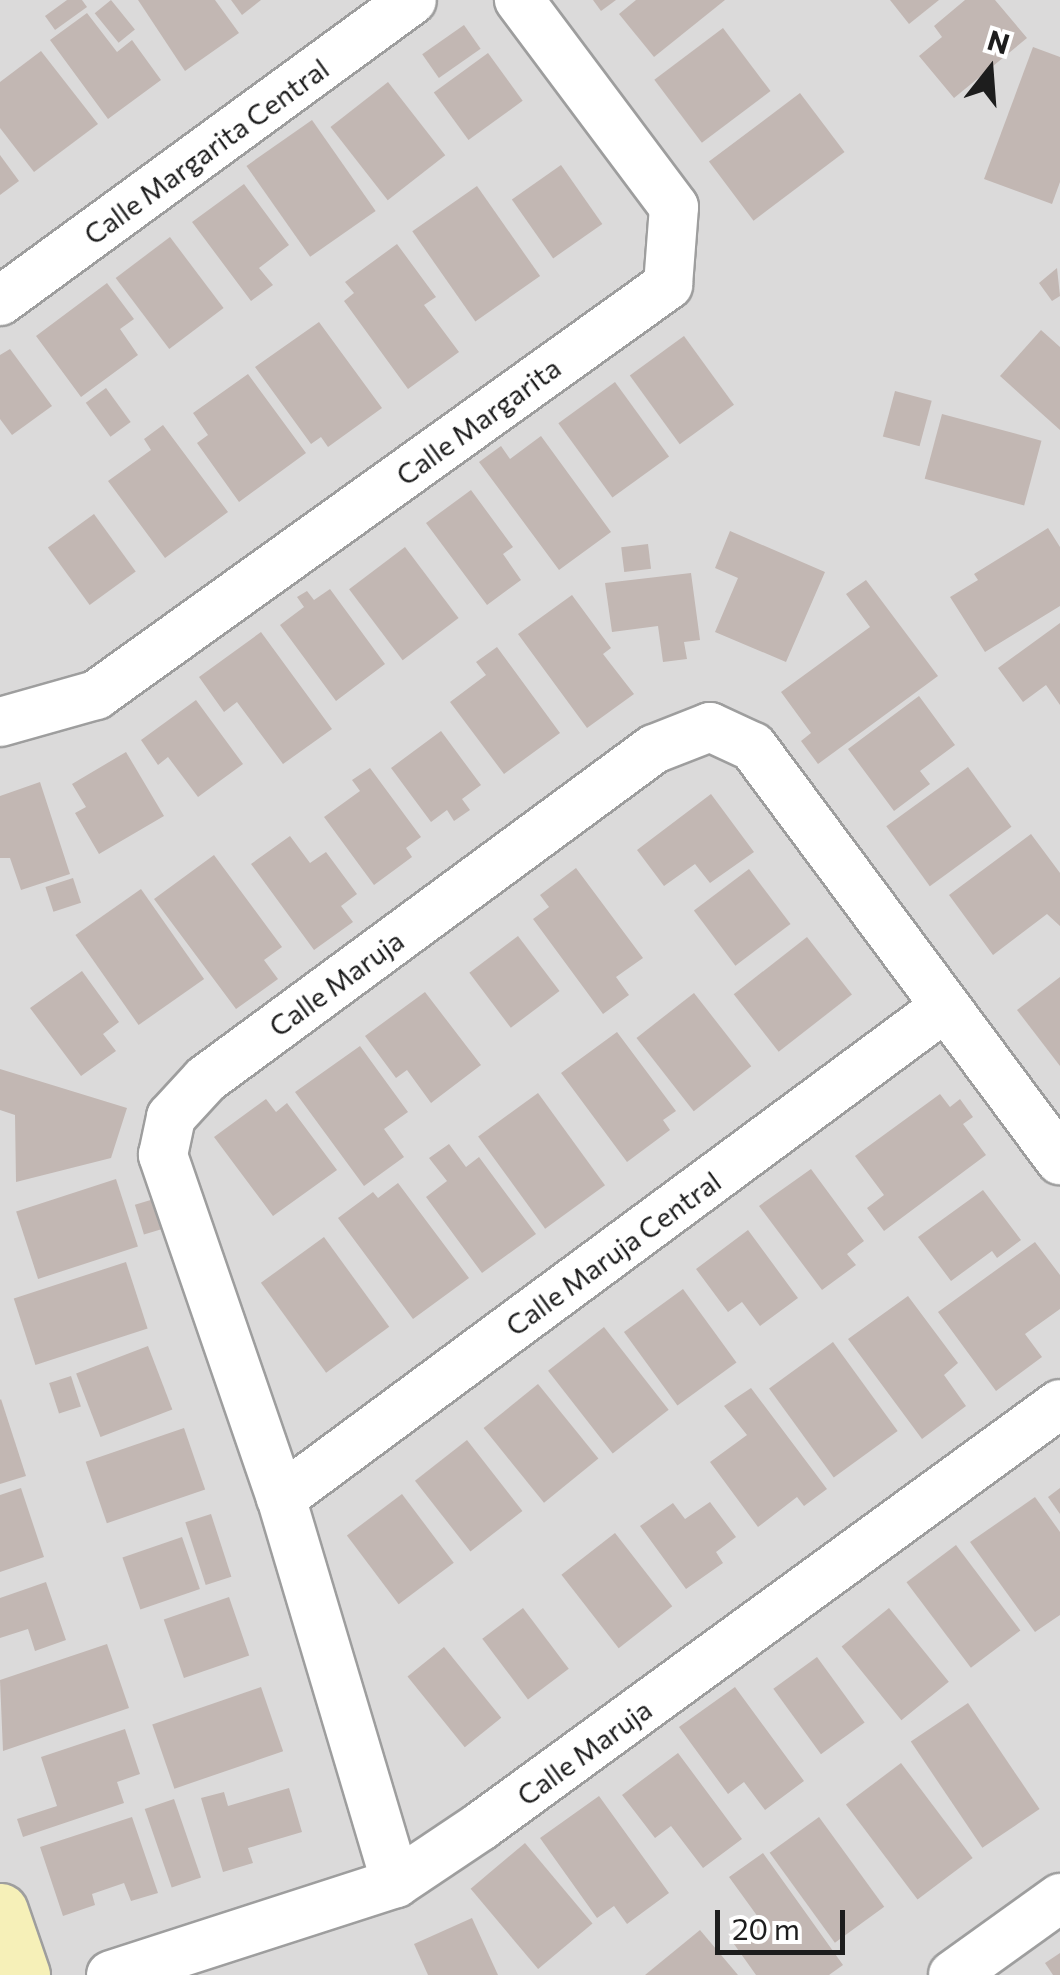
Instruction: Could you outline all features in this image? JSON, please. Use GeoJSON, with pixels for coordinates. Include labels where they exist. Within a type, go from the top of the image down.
{"type":"FeatureCollection","features":[{"type":"Feature","properties":{"kind":"street","name":"Calle Margarita Central"},"geometry":{"type":"LineString","coordinates":[[0,301],[412,0]]}},
{"type":"Feature","properties":{"kind":"street","name":"Calle Margarita"},"geometry":{"type":"LineString","coordinates":[[2,714],[96,695],[668,285],[674,207],[519,0]]}},
{"type":"Feature","properties":{"kind":"street","name":"Calle Maruja"},"geometry":{"type":"LineString","coordinates":[[396,1883],[281,1498],[163,1154],[171,1118],[206,1079],[654,749],[710,727],[753,747],[1060,1160]]}},
{"type":"Feature","properties":{"kind":"street","name":"Calle Maruja Central"},"geometry":{"type":"LineString","coordinates":[[281,1498],[945,1008]]}},
{"type":"Feature","properties":{"kind":"street","name":"Calle Maruja"},"geometry":{"type":"LineString","coordinates":[[111,1975],[396,1883],[481,1826],[1060,1404]]}},
{"type":"Feature","properties":{"kind":"street"},"geometry":{"type":"LineString","coordinates":[[952,1975],[1060,1898]]}},
{"type":"Feature","properties":{"kind":"street"},"geometry":{"type":"LineString","coordinates":[[0,1911],[22,1975]]}},
{"type":"Feature","properties":{"kind":"shaded area"},"geometry":{"type":"Polygon","coordinates":[[[0,0],[1060,0],[1060,1975],[0,1975],[0,0]]]}},
{"type":"Feature","properties":{"kind":"building"},"geometry":{"type":"Polygon","coordinates":[[[67,0],[82,0],[87,7],[55,30],[45,16],[67,0]]]}},
{"type":"Feature","properties":{"kind":"building"},"geometry":{"type":"Polygon","coordinates":[[[111,0],[135,30],[119,43],[95,13],[111,0]]]}},
{"type":"Feature","properties":{"kind":"building"},"geometry":{"type":"Polygon","coordinates":[[[138,0],[215,0],[239,33],[185,71],[138,0]]]}},
{"type":"Feature","properties":{"kind":"building"},"geometry":{"type":"Polygon","coordinates":[[[231,0],[261,0],[242,15],[231,0]]]}},
{"type":"Feature","properties":{"kind":"building"},"geometry":{"type":"Polygon","coordinates":[[[593,0],[616,0],[601,11],[593,0]]]}},
{"type":"Feature","properties":{"kind":"building"},"geometry":{"type":"Polygon","coordinates":[[[636,0],[725,0],[654,57],[619,14],[636,0]]]}},
{"type":"Feature","properties":{"kind":"building"},"geometry":{"type":"Polygon","coordinates":[[[890,0],[939,0],[909,24],[890,0]]]}},
{"type":"Feature","properties":{"kind":"building"},"geometry":{"type":"Polygon","coordinates":[[[965,0],[995,0],[1027,38],[954,98],[919,56],[942,37],[934,26],[965,0]]]}},
{"type":"Feature","properties":{"kind":"building"},"geometry":{"type":"Polygon","coordinates":[[[87,13],[117,52],[132,40],[161,80],[108,119],[50,40],[87,13]]]}},
{"type":"Feature","properties":{"kind":"building"},"geometry":{"type":"Polygon","coordinates":[[[464,25],[481,49],[439,78],[422,54],[464,25]]]}},
{"type":"Feature","properties":{"kind":"building"},"geometry":{"type":"Polygon","coordinates":[[[723,28],[771,91],[702,143],[654,80],[723,28]]]}},
{"type":"Feature","properties":{"kind":"building"},"geometry":{"type":"Polygon","coordinates":[[[1033,47],[1060,57],[1060,182],[1052,204],[984,179],[1033,47]]]}},
{"type":"Feature","properties":{"kind":"building"},"geometry":{"type":"Polygon","coordinates":[[[41,51],[98,124],[34,172],[0,128],[0,82],[41,51]]]}},
{"type":"Feature","properties":{"kind":"building"},"geometry":{"type":"Polygon","coordinates":[[[488,53],[523,101],[468,140],[434,92],[488,53]]]}},
{"type":"Feature","properties":{"kind":"building"},"geometry":{"type":"Polygon","coordinates":[[[388,82],[445,155],[388,200],[330,127],[388,82]]]}},
{"type":"Feature","properties":{"kind":"building"},"geometry":{"type":"Polygon","coordinates":[[[800,93],[845,152],[753,221],[709,162],[800,93]]]}},
{"type":"Feature","properties":{"kind":"building"},"geometry":{"type":"Polygon","coordinates":[[[312,120],[376,211],[310,257],[246,166],[312,120]]]}},
{"type":"Feature","properties":{"kind":"building"},"geometry":{"type":"Polygon","coordinates":[[[0,155],[19,181],[0,195],[0,155]]]}},
{"type":"Feature","properties":{"kind":"building"},"geometry":{"type":"Polygon","coordinates":[[[561,165],[602,224],[553,258],[512,199],[561,165]]]}},
{"type":"Feature","properties":{"kind":"building"},"geometry":{"type":"Polygon","coordinates":[[[244,184],[289,245],[259,268],[273,285],[251,301],[192,222],[244,184]]]}},
{"type":"Feature","properties":{"kind":"building"},"geometry":{"type":"Polygon","coordinates":[[[477,186],[540,276],[475,321],[412,231],[477,186]]]}},
{"type":"Feature","properties":{"kind":"building"},"geometry":{"type":"Polygon","coordinates":[[[170,237],[224,308],[169,349],[116,278],[170,237]]]}},
{"type":"Feature","properties":{"kind":"building"},"geometry":{"type":"Polygon","coordinates":[[[397,244],[436,297],[424,305],[459,352],[408,389],[344,301],[354,293],[345,282],[397,244]]]}},
{"type":"Feature","properties":{"kind":"building"},"geometry":{"type":"Polygon","coordinates":[[[1057,268],[1060,296],[1052,301],[1039,283],[1057,268]]]}},
{"type":"Feature","properties":{"kind":"building"},"geometry":{"type":"Polygon","coordinates":[[[107,283],[134,319],[120,329],[138,355],[81,397],[36,336],[107,283]]]}},
{"type":"Feature","properties":{"kind":"building"},"geometry":{"type":"Polygon","coordinates":[[[319,322],[382,408],[328,447],[321,437],[311,444],[255,367],[319,322]]]}},
{"type":"Feature","properties":{"kind":"building"},"geometry":{"type":"Polygon","coordinates":[[[1041,330],[1060,347],[1060,430],[1000,376],[1041,330]]]}},
{"type":"Feature","properties":{"kind":"building"},"geometry":{"type":"Polygon","coordinates":[[[684,336],[734,405],[680,444],[630,375],[684,336]]]}},
{"type":"Feature","properties":{"kind":"building"},"geometry":{"type":"Polygon","coordinates":[[[10,349],[52,406],[12,435],[0,419],[0,355],[10,349]]]}},
{"type":"Feature","properties":{"kind":"building"},"geometry":{"type":"Polygon","coordinates":[[[248,374],[306,453],[239,502],[197,443],[208,435],[193,413],[248,374]]]}},
{"type":"Feature","properties":{"kind":"building"},"geometry":{"type":"Polygon","coordinates":[[[615,382],[669,456],[612,498],[558,423],[615,382]]]}},
{"type":"Feature","properties":{"kind":"building"},"geometry":{"type":"Polygon","coordinates":[[[106,388],[131,422],[110,437],[86,403],[106,388]]]}},
{"type":"Feature","properties":{"kind":"building"},"geometry":{"type":"Polygon","coordinates":[[[895,391],[932,401],[920,446],[883,436],[895,391]]]}},
{"type":"Feature","properties":{"kind":"building"},"geometry":{"type":"Polygon","coordinates":[[[942,414],[1041,441],[1024,505],[925,479],[942,414]]]}},
{"type":"Feature","properties":{"kind":"building"},"geometry":{"type":"Polygon","coordinates":[[[163,425],[228,512],[165,558],[108,481],[151,450],[144,439],[163,425]]]}},
{"type":"Feature","properties":{"kind":"building"},"geometry":{"type":"Polygon","coordinates":[[[541,436],[611,532],[559,570],[479,462],[501,446],[510,459],[541,436]]]}},
{"type":"Feature","properties":{"kind":"building"},"geometry":{"type":"Polygon","coordinates":[[[471,490],[513,547],[503,554],[521,580],[487,605],[426,523],[471,490]]]}},
{"type":"Feature","properties":{"kind":"building"},"geometry":{"type":"Polygon","coordinates":[[[94,514],[136,571],[90,605],[48,548],[94,514]]]}},
{"type":"Feature","properties":{"kind":"building"},"geometry":{"type":"Polygon","coordinates":[[[1048,528],[1060,547],[1060,606],[985,652],[950,597],[978,580],[974,574],[1048,528]]]}},
{"type":"Feature","properties":{"kind":"building"},"geometry":{"type":"Polygon","coordinates":[[[730,531],[825,572],[786,662],[715,632],[738,578],[715,568],[730,531]]]}},
{"type":"Feature","properties":{"kind":"building"},"geometry":{"type":"Polygon","coordinates":[[[648,544],[651,569],[624,572],[621,547],[648,544]]]}},
{"type":"Feature","properties":{"kind":"building"},"geometry":{"type":"Polygon","coordinates":[[[405,547],[459,618],[403,660],[349,589],[405,547]]]}},
{"type":"Feature","properties":{"kind":"building"},"geometry":{"type":"Polygon","coordinates":[[[691,573],[700,640],[684,642],[687,659],[663,662],[658,626],[612,632],[605,583],[691,573]]]}},
{"type":"Feature","properties":{"kind":"building"},"geometry":{"type":"Polygon","coordinates":[[[866,580],[938,676],[818,764],[801,741],[811,733],[781,692],[870,627],[846,594],[866,580]]]}},
{"type":"Feature","properties":{"kind":"building"},"geometry":{"type":"Polygon","coordinates":[[[330,589],[385,664],[336,701],[280,625],[304,607],[297,597],[307,591],[314,600],[330,589]]]}},
{"type":"Feature","properties":{"kind":"building"},"geometry":{"type":"Polygon","coordinates":[[[572,595],[611,648],[603,654],[634,694],[587,728],[518,634],[572,595]]]}},
{"type":"Feature","properties":{"kind":"building"},"geometry":{"type":"Polygon","coordinates":[[[1060,623],[1060,705],[1046,685],[1023,702],[998,668],[1060,623]]]}},
{"type":"Feature","properties":{"kind":"building"},"geometry":{"type":"Polygon","coordinates":[[[261,632],[332,729],[283,764],[237,702],[224,712],[199,677],[261,632]]]}},
{"type":"Feature","properties":{"kind":"building"},"geometry":{"type":"Polygon","coordinates":[[[497,647],[560,733],[504,774],[450,702],[486,675],[476,662],[497,647]]]}},
{"type":"Feature","properties":{"kind":"building"},"geometry":{"type":"Polygon","coordinates":[[[919,696],[955,745],[920,771],[930,784],[894,811],[848,749],[919,696]]]}},
{"type":"Feature","properties":{"kind":"building"},"geometry":{"type":"Polygon","coordinates":[[[196,700],[243,764],[198,797],[168,757],[158,765],[141,740],[196,700]]]}},
{"type":"Feature","properties":{"kind":"building"},"geometry":{"type":"Polygon","coordinates":[[[441,731],[481,785],[462,799],[470,810],[454,821],[447,810],[431,822],[391,768],[441,731]]]}},
{"type":"Feature","properties":{"kind":"building"},"geometry":{"type":"Polygon","coordinates":[[[126,752],[164,816],[99,854],[75,813],[86,807],[72,784],[126,752]]]}},
{"type":"Feature","properties":{"kind":"building"},"geometry":{"type":"Polygon","coordinates":[[[968,767],[1011,827],[930,886],[886,826],[968,767]]]}},
{"type":"Feature","properties":{"kind":"building"},"geometry":{"type":"Polygon","coordinates":[[[370,768],[421,837],[406,848],[412,857],[374,885],[324,817],[360,791],[352,780],[370,768]]]}},
{"type":"Feature","properties":{"kind":"building"},"geometry":{"type":"Polygon","coordinates":[[[40,782],[70,874],[21,890],[10,858],[0,858],[0,796],[40,782]]]}},
{"type":"Feature","properties":{"kind":"building"},"geometry":{"type":"Polygon","coordinates":[[[711,794],[754,852],[710,883],[695,864],[664,886],[637,850],[711,794]]]}},
{"type":"Feature","properties":{"kind":"building"},"geometry":{"type":"Polygon","coordinates":[[[1031,834],[1060,873],[1060,926],[1047,914],[993,955],[949,895],[1031,834]]]}},
{"type":"Feature","properties":{"kind":"building"},"geometry":{"type":"Polygon","coordinates":[[[290,836],[310,863],[326,852],[357,894],[341,906],[353,922],[314,950],[251,864],[290,836]]]}},
{"type":"Feature","properties":{"kind":"building"},"geometry":{"type":"Polygon","coordinates":[[[214,855],[282,947],[264,960],[278,979],[236,1009],[154,899],[214,855]]]}},
{"type":"Feature","properties":{"kind":"building"},"geometry":{"type":"Polygon","coordinates":[[[576,868],[643,958],[616,977],[629,995],[603,1014],[533,919],[549,907],[540,895],[576,868]]]}},
{"type":"Feature","properties":{"kind":"building"},"geometry":{"type":"Polygon","coordinates":[[[749,869],[791,924],[735,966],[694,911],[749,869]]]}},
{"type":"Feature","properties":{"kind":"building"},"geometry":{"type":"Polygon","coordinates":[[[73,878],[81,903],[53,912],[45,887],[73,878]]]}},
{"type":"Feature","properties":{"kind":"building"},"geometry":{"type":"Polygon","coordinates":[[[141,889],[204,979],[139,1025],[75,935],[141,889]]]}},
{"type":"Feature","properties":{"kind":"building"},"geometry":{"type":"Polygon","coordinates":[[[518,936],[560,991],[511,1028],[469,973],[518,936]]]}},
{"type":"Feature","properties":{"kind":"building"},"geometry":{"type":"Polygon","coordinates":[[[807,937],[852,995],[779,1052],[734,994],[807,937]]]}},
{"type":"Feature","properties":{"kind":"building"},"geometry":{"type":"Polygon","coordinates":[[[82,971],[119,1022],[103,1034],[116,1051],[81,1076],[30,1008],[82,971]]]}},
{"type":"Feature","properties":{"kind":"building"},"geometry":{"type":"Polygon","coordinates":[[[1060,977],[1060,1066],[1017,1010],[1060,977]]]}},
{"type":"Feature","properties":{"kind":"building"},"geometry":{"type":"Polygon","coordinates":[[[425,992],[481,1065],[431,1103],[407,1070],[396,1078],[365,1036],[425,992]]]}},
{"type":"Feature","properties":{"kind":"building"},"geometry":{"type":"Polygon","coordinates":[[[694,993],[751,1066],[694,1111],[636,1038],[694,993]]]}},
{"type":"Feature","properties":{"kind":"building"},"geometry":{"type":"Polygon","coordinates":[[[617,1032],[676,1111],[663,1120],[670,1130],[627,1162],[561,1073],[617,1032]]]}},
{"type":"Feature","properties":{"kind":"building"},"geometry":{"type":"Polygon","coordinates":[[[360,1046],[408,1112],[384,1129],[404,1157],[364,1186],[295,1092],[360,1046]]]}},
{"type":"Feature","properties":{"kind":"building"},"geometry":{"type":"Polygon","coordinates":[[[0,1069],[127,1108],[111,1158],[16,1182],[15,1115],[0,1110],[0,1069]]]}},
{"type":"Feature","properties":{"kind":"building"},"geometry":{"type":"Polygon","coordinates":[[[538,1093],[605,1185],[545,1229],[478,1136],[538,1093]]]}},
{"type":"Feature","properties":{"kind":"building"},"geometry":{"type":"Polygon","coordinates":[[[940,1094],[950,1107],[960,1099],[973,1117],[963,1124],[986,1155],[884,1231],[867,1208],[884,1195],[855,1156],[940,1094]]]}},
{"type":"Feature","properties":{"kind":"building"},"geometry":{"type":"Polygon","coordinates":[[[266,1099],[276,1112],[287,1103],[337,1170],[273,1216],[214,1137],[266,1099]]]}},
{"type":"Feature","properties":{"kind":"building"},"geometry":{"type":"Polygon","coordinates":[[[449,1144],[466,1167],[479,1157],[536,1234],[482,1273],[426,1197],[447,1181],[429,1158],[449,1144]]]}},
{"type":"Feature","properties":{"kind":"building"},"geometry":{"type":"Polygon","coordinates":[[[811,1169],[864,1241],[847,1254],[856,1265],[822,1290],[759,1206],[811,1169]]]}},
{"type":"Feature","properties":{"kind":"building"},"geometry":{"type":"Polygon","coordinates":[[[116,1179],[138,1247],[38,1279],[16,1211],[116,1179]]]}},
{"type":"Feature","properties":{"kind":"building"},"geometry":{"type":"Polygon","coordinates":[[[398,1183],[469,1278],[413,1319],[338,1218],[373,1192],[378,1198],[398,1183]]]}},
{"type":"Feature","properties":{"kind":"building"},"geometry":{"type":"Polygon","coordinates":[[[983,1190],[1021,1240],[997,1258],[992,1251],[951,1281],[918,1237],[983,1190]]]}},
{"type":"Feature","properties":{"kind":"building"},"geometry":{"type":"Polygon","coordinates":[[[154,1199],[163,1229],[144,1234],[135,1205],[154,1199]]]}},
{"type":"Feature","properties":{"kind":"building"},"geometry":{"type":"Polygon","coordinates":[[[748,1230],[798,1298],[760,1326],[742,1302],[728,1312],[696,1269],[748,1230]]]}},
{"type":"Feature","properties":{"kind":"building"},"geometry":{"type":"Polygon","coordinates":[[[324,1237],[389,1327],[326,1373],[261,1283],[324,1237]]]}},
{"type":"Feature","properties":{"kind":"building"},"geometry":{"type":"Polygon","coordinates":[[[1035,1242],[1060,1275],[1060,1309],[1025,1334],[1042,1357],[996,1391],[938,1312],[1035,1242]]]}},
{"type":"Feature","properties":{"kind":"building"},"geometry":{"type":"Polygon","coordinates":[[[126,1262],[148,1329],[35,1365],[14,1298],[126,1262]]]}},
{"type":"Feature","properties":{"kind":"building"},"geometry":{"type":"Polygon","coordinates":[[[683,1289],[736,1363],[677,1406],[624,1332],[683,1289]]]}},
{"type":"Feature","properties":{"kind":"building"},"geometry":{"type":"Polygon","coordinates":[[[908,1296],[958,1363],[944,1375],[966,1406],[922,1439],[848,1339],[908,1296]]]}},
{"type":"Feature","properties":{"kind":"building"},"geometry":{"type":"Polygon","coordinates":[[[604,1327],[669,1410],[613,1453],[548,1371],[604,1327]]]}},
{"type":"Feature","properties":{"kind":"building"},"geometry":{"type":"Polygon","coordinates":[[[833,1342],[898,1431],[834,1477],[769,1388],[833,1342]]]}},
{"type":"Feature","properties":{"kind":"building"},"geometry":{"type":"Polygon","coordinates":[[[148,1346],[172,1409],[100,1437],[76,1374],[148,1346]]]}},
{"type":"Feature","properties":{"kind":"building"},"geometry":{"type":"Polygon","coordinates":[[[71,1376],[81,1406],[59,1414],[49,1383],[71,1376]]]}},
{"type":"Feature","properties":{"kind":"building"},"geometry":{"type":"Polygon","coordinates":[[[538,1384],[598,1459],[544,1503],[484,1428],[538,1384]]]}},
{"type":"Feature","properties":{"kind":"building"},"geometry":{"type":"Polygon","coordinates":[[[751,1388],[827,1489],[804,1506],[797,1497],[758,1527],[710,1462],[747,1435],[724,1406],[751,1388]]]}},
{"type":"Feature","properties":{"kind":"building"},"geometry":{"type":"Polygon","coordinates":[[[0,1400],[26,1476],[0,1484],[0,1400]]]}},
{"type":"Feature","properties":{"kind":"building"},"geometry":{"type":"Polygon","coordinates":[[[184,1428],[205,1489],[107,1523],[86,1462],[184,1428]]]}},
{"type":"Feature","properties":{"kind":"building"},"geometry":{"type":"Polygon","coordinates":[[[467,1440],[522,1511],[470,1552],[415,1481],[467,1440]]]}},
{"type":"Feature","properties":{"kind":"building"},"geometry":{"type":"Polygon","coordinates":[[[21,1488],[44,1557],[0,1572],[0,1495],[21,1488]]]}},
{"type":"Feature","properties":{"kind":"building"},"geometry":{"type":"Polygon","coordinates":[[[1060,1488],[1060,1514],[1048,1497],[1060,1488]]]}},
{"type":"Feature","properties":{"kind":"building"},"geometry":{"type":"Polygon","coordinates":[[[402,1494],[454,1563],[399,1604],[347,1536],[402,1494]]]}},
{"type":"Feature","properties":{"kind":"building"},"geometry":{"type":"Polygon","coordinates":[[[1035,1497],[1060,1532],[1060,1615],[1035,1632],[970,1542],[1035,1497]]]}},
{"type":"Feature","properties":{"kind":"building"},"geometry":{"type":"Polygon","coordinates":[[[710,1502],[736,1537],[716,1552],[723,1563],[686,1589],[640,1526],[673,1503],[685,1519],[710,1502]]]}},
{"type":"Feature","properties":{"kind":"building"},"geometry":{"type":"Polygon","coordinates":[[[211,1514],[231,1577],[206,1585],[185,1522],[211,1514]]]}},
{"type":"Feature","properties":{"kind":"building"},"geometry":{"type":"Polygon","coordinates":[[[615,1533],[672,1606],[619,1648],[561,1575],[615,1533]]]}},
{"type":"Feature","properties":{"kind":"building"},"geometry":{"type":"Polygon","coordinates":[[[182,1537],[200,1589],[140,1610],[122,1558],[182,1537]]]}},
{"type":"Feature","properties":{"kind":"building"},"geometry":{"type":"Polygon","coordinates":[[[956,1545],[1020,1630],[971,1668],[906,1582],[956,1545]]]}},
{"type":"Feature","properties":{"kind":"building"},"geometry":{"type":"Polygon","coordinates":[[[46,1582],[66,1640],[35,1651],[28,1629],[0,1638],[0,1598],[46,1582]]]}},
{"type":"Feature","properties":{"kind":"building"},"geometry":{"type":"Polygon","coordinates":[[[229,1597],[249,1656],[184,1678],[164,1619],[229,1597]]]}},
{"type":"Feature","properties":{"kind":"building"},"geometry":{"type":"Polygon","coordinates":[[[523,1608],[569,1669],[528,1699],[482,1639],[523,1608]]]}},
{"type":"Feature","properties":{"kind":"building"},"geometry":{"type":"Polygon","coordinates":[[[889,1608],[949,1682],[901,1720],[842,1646],[889,1608]]]}},
{"type":"Feature","properties":{"kind":"building"},"geometry":{"type":"Polygon","coordinates":[[[107,1644],[129,1708],[3,1751],[0,1680],[107,1644]]]}},
{"type":"Feature","properties":{"kind":"building"},"geometry":{"type":"Polygon","coordinates":[[[444,1647],[501,1718],[465,1747],[407,1677],[444,1647]]]}},
{"type":"Feature","properties":{"kind":"building"},"geometry":{"type":"Polygon","coordinates":[[[817,1657],[865,1723],[821,1754],[773,1689],[817,1657]]]}},
{"type":"Feature","properties":{"kind":"building"},"geometry":{"type":"Polygon","coordinates":[[[261,1687],[283,1751],[174,1789],[152,1724],[261,1687]]]}},
{"type":"Feature","properties":{"kind":"building"},"geometry":{"type":"Polygon","coordinates":[[[735,1687],[804,1781],[765,1810],[744,1782],[728,1794],[679,1727],[735,1687]]]}},
{"type":"Feature","properties":{"kind":"building"},"geometry":{"type":"Polygon","coordinates":[[[968,1703],[1040,1809],[982,1848],[911,1742],[968,1703]]]}},
{"type":"Feature","properties":{"kind":"building"},"geometry":{"type":"Polygon","coordinates":[[[125,1729],[140,1774],[117,1782],[124,1803],[23,1837],[17,1819],[57,1806],[41,1757],[125,1729]]]}},
{"type":"Feature","properties":{"kind":"building"},"geometry":{"type":"Polygon","coordinates":[[[678,1753],[742,1839],[703,1868],[671,1826],[655,1838],[622,1795],[678,1753]]]}},
{"type":"Feature","properties":{"kind":"building"},"geometry":{"type":"Polygon","coordinates":[[[901,1763],[973,1858],[918,1900],[846,1805],[901,1763]]]}},
{"type":"Feature","properties":{"kind":"building"},"geometry":{"type":"Polygon","coordinates":[[[289,1788],[302,1832],[248,1848],[253,1863],[223,1872],[201,1798],[224,1792],[228,1806],[289,1788]]]}},
{"type":"Feature","properties":{"kind":"building"},"geometry":{"type":"Polygon","coordinates":[[[599,1796],[669,1893],[627,1924],[614,1906],[597,1918],[540,1838],[599,1796]]]}},
{"type":"Feature","properties":{"kind":"building"},"geometry":{"type":"Polygon","coordinates":[[[174,1799],[201,1877],[172,1888],[145,1809],[174,1799]]]}},
{"type":"Feature","properties":{"kind":"building"},"geometry":{"type":"Polygon","coordinates":[[[132,1817],[158,1893],[131,1901],[124,1883],[92,1894],[95,1905],[63,1916],[40,1847],[132,1817]]]}},
{"type":"Feature","properties":{"kind":"building"},"geometry":{"type":"Polygon","coordinates":[[[819,1817],[884,1907],[835,1943],[770,1853],[819,1817]]]}},
{"type":"Feature","properties":{"kind":"building"},"geometry":{"type":"Polygon","coordinates":[[[525,1843],[592,1923],[538,1969],[471,1889],[525,1843]]]}},
{"type":"Feature","properties":{"kind":"building"},"geometry":{"type":"Polygon","coordinates":[[[763,1853],[843,1965],[829,1975],[756,1975],[729,1937],[758,1917],[729,1877],[763,1853]]]}},
{"type":"Feature","properties":{"kind":"building"},"geometry":{"type":"Polygon","coordinates":[[[472,1918],[498,1975],[428,1975],[414,1944],[472,1918]]]}},
{"type":"Feature","properties":{"kind":"building"},"geometry":{"type":"Polygon","coordinates":[[[700,1930],[738,1975],[645,1975],[700,1930]]]}},
{"type":"Feature","properties":{"kind":"building"},"geometry":{"type":"Polygon","coordinates":[[[1060,1953],[1060,1975],[1053,1975],[1045,1963],[1060,1953]]]}}]}
